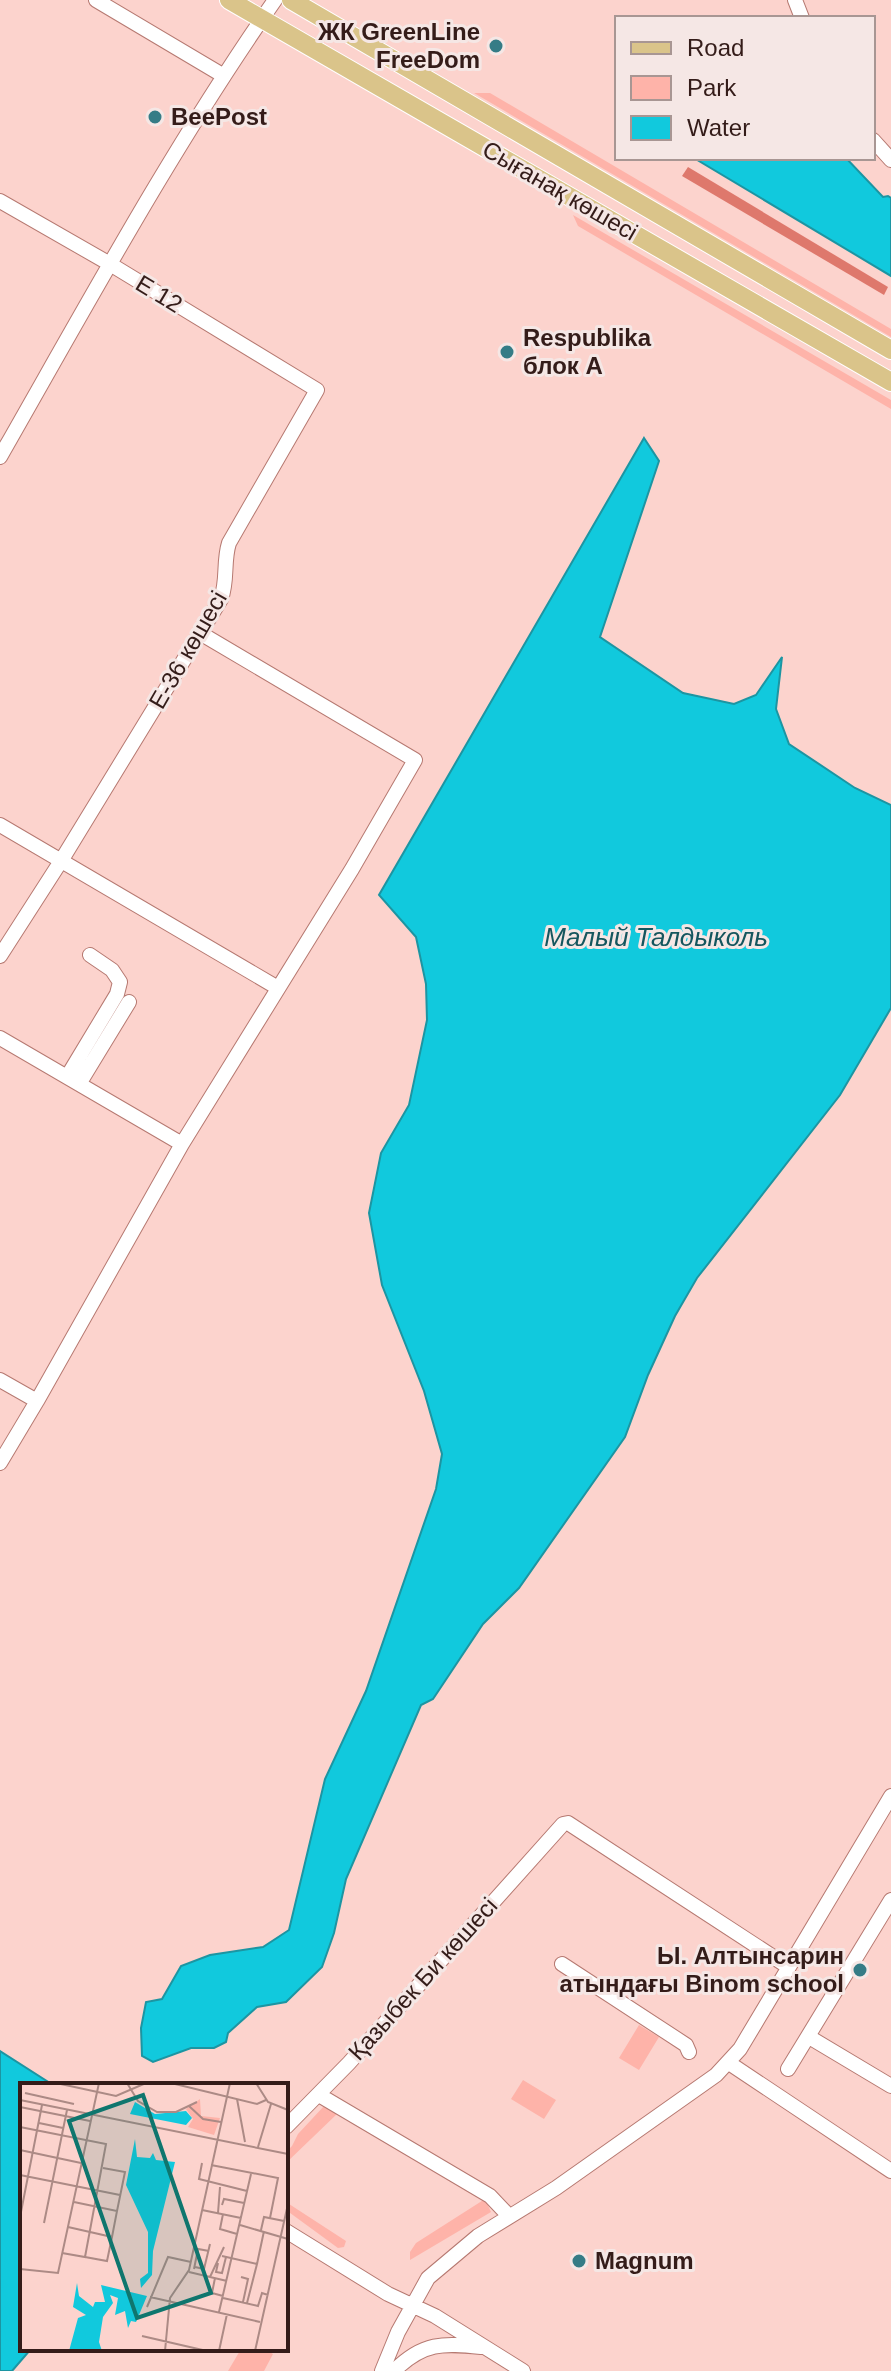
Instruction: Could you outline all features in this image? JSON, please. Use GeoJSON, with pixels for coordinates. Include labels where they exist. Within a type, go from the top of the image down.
{"type":"FeatureCollection","features":[{"type":"Feature","properties":{"kind":"main road","name":"Сығанақ көшесі"},"geometry":{"type":"LineString","coordinates":[[229,0],[891,382]]}},
{"type":"Feature","properties":{"kind":"main road","name":"Сығанақ көшесі"},"geometry":{"type":"LineString","coordinates":[[291,0],[891,350]]}},
{"type":"Feature","properties":{"kind":"street"},"geometry":{"type":"LineString","coordinates":[[96,0],[224,76]]}},
{"type":"Feature","properties":{"kind":"street"},"geometry":{"type":"LineString","coordinates":[[0,457],[110,264],[224,76],[275,0]]}},
{"type":"Feature","properties":{"kind":"street"},"geometry":{"type":"LineString","coordinates":[[875,142],[891,160]]}},
{"type":"Feature","properties":{"kind":"street","name":"E 12"},"geometry":{"type":"LineString","coordinates":[[0,201],[317,390]]}},
{"type":"Feature","properties":{"kind":"street","name":"Е-36 көшесі"},"geometry":{"type":"LineString","coordinates":[[0,956],[200,633],[227,584],[225,558],[229,543],[317,390]]}},
{"type":"Feature","properties":{"kind":"street"},"geometry":{"type":"LineString","coordinates":[[0,1463],[182,1144],[352,869],[415,760],[200,633]]}},
{"type":"Feature","properties":{"kind":"street"},"geometry":{"type":"LineString","coordinates":[[0,825],[278,988]]}},
{"type":"Feature","properties":{"kind":"street"},"geometry":{"type":"LineString","coordinates":[[73,1080],[117,994],[120,982],[112,970],[90,955]]}},
{"type":"Feature","properties":{"kind":"street"},"geometry":{"type":"LineString","coordinates":[[73,1080],[129,1002]]}},
{"type":"Feature","properties":{"kind":"street"},"geometry":{"type":"LineString","coordinates":[[0,1038],[182,1144]]}},
{"type":"Feature","properties":{"kind":"street"},"geometry":{"type":"LineString","coordinates":[[0,1380],[37,1401]]}},
{"type":"Feature","properties":{"kind":"street"},"geometry":{"type":"LineString","coordinates":[[382,2371],[398,2332],[428,2278],[478,2236],[556,2188],[729,2063],[891,1796]]}},
{"type":"Feature","properties":{"kind":"street","name":"Қазыбек Би көшесі"},"geometry":{"type":"LineString","coordinates":[[288,2125],[319,2095],[558,1828],[568,1823],[787,1966]]}},
{"type":"Feature","properties":{"kind":"street"},"geometry":{"type":"LineString","coordinates":[[788,2069],[891,1900]]}},
{"type":"Feature","properties":{"kind":"street"},"geometry":{"type":"LineString","coordinates":[[562,1964],[686,2045],[689,2052]]}},
{"type":"Feature","properties":{"kind":"street"},"geometry":{"type":"LineString","coordinates":[[809,2037],[891,2086]]}},
{"type":"Feature","properties":{"kind":"street"},"geometry":{"type":"LineString","coordinates":[[729,2063],[891,2171]]}},
{"type":"Feature","properties":{"kind":"street"},"geometry":{"type":"LineString","coordinates":[[319,2095],[490,2196],[508,2215]]}},
{"type":"Feature","properties":{"kind":"street"},"geometry":{"type":"LineString","coordinates":[[288,2232],[388,2294],[435,2316],[523,2371]]}},
{"type":"Feature","properties":{"kind":"street"},"geometry":{"type":"LineString","coordinates":[[394,2371],[423,2349],[445,2343],[484,2347]]}},
{"type":"Feature","properties":{"kind":"green space"},"geometry":{"type":"Polygon","coordinates":[[[474,93],[490,93],[891,329],[891,337],[474,93]]]}},
{"type":"Feature","properties":{"kind":"green space"},"geometry":{"type":"Polygon","coordinates":[[[573,215],[891,400],[891,409],[578,226],[573,215]]]}},
{"type":"Feature","properties":{"kind":"green space"},"geometry":{"type":"Polygon","coordinates":[[[639,2025],[659,2037],[639,2070],[619,2058],[639,2025]]]}},
{"type":"Feature","properties":{"kind":"green space"},"geometry":{"type":"Polygon","coordinates":[[[523,2080],[556,2100],[544,2119],[511,2099],[523,2080]]]}},
{"type":"Feature","properties":{"kind":"green space"},"geometry":{"type":"Polygon","coordinates":[[[325,2105],[338,2113],[288,2161],[288,2150],[298,2134],[325,2105]]]}},
{"type":"Feature","properties":{"kind":"green space"},"geometry":{"type":"Polygon","coordinates":[[[485,2199],[491,2212],[410,2260],[410,2252],[416,2243],[485,2199]]]}},
{"type":"Feature","properties":{"kind":"green space"},"geometry":{"type":"Polygon","coordinates":[[[288,2203],[346,2241],[344,2247],[338,2248],[288,2211],[288,2203]]]}},
{"type":"Feature","properties":{"kind":"green space"},"geometry":{"type":"Polygon","coordinates":[[[240,2351],[268,2351],[273,2354],[264,2371],[228,2371],[240,2351]]]}},
{"type":"Feature","properties":{"kind":"shaded area"},"geometry":{"type":"Polygon","coordinates":[[[688,167],[888,287],[884,295],[682,176],[688,167]]]}},
{"type":"Feature","properties":{"kind":"water"},"geometry":{"type":"Polygon","coordinates":[[[697,160],[848,160],[883,197],[891,198],[891,276],[697,160]]]}},
{"type":"Feature","properties":{"kind":"water","name":"Малый Талдыколь"},"geometry":{"type":"Polygon","coordinates":[[[644,438],[659,461],[600,637],[683,693],[734,704],[756,695],[782,657],[776,709],[789,744],[855,788],[891,805],[891,1008],[840,1095],[697,1278],[675,1316],[648,1375],[625,1437],[519,1588],[483,1624],[433,1699],[421,1705],[346,1879],[334,1933],[322,1967],[286,2002],[257,2007],[228,2033],[226,2042],[214,2048],[191,2048],[153,2062],[142,2056],[141,2028],[146,2002],[162,1999],[181,1966],[210,1955],[263,1947],[289,1930],[325,1779],[366,1691],[436,1489],[442,1454],[424,1391],[382,1285],[369,1213],[381,1153],[409,1105],[427,1020],[426,984],[416,937],[379,895],[644,438]]]}},
{"type":"Feature","properties":{"kind":"water"},"geometry":{"type":"Polygon","coordinates":[[[0,2051],[50,2083],[20,2083],[20,2351],[29,2351],[12,2371],[0,2371],[0,2051]]]}},
{"type":"Feature","properties":{"kind":"place","name":"ЖК GreenLine FreeDom"},"geometry":{"type":"Point","coordinates":[496,46]}},
{"type":"Feature","properties":{"kind":"place","name":"BeePost"},"geometry":{"type":"Point","coordinates":[155,117]}},
{"type":"Feature","properties":{"kind":"place","name":"Respublika блок А"},"geometry":{"type":"Point","coordinates":[507,352]}},
{"type":"Feature","properties":{"kind":"place","name":"Ы. Алтынсарин атындағы Binom school"},"geometry":{"type":"Point","coordinates":[860,1970]}},
{"type":"Feature","properties":{"kind":"place","name":"Magnum"},"geometry":{"type":"Point","coordinates":[579,2261]}}]}
